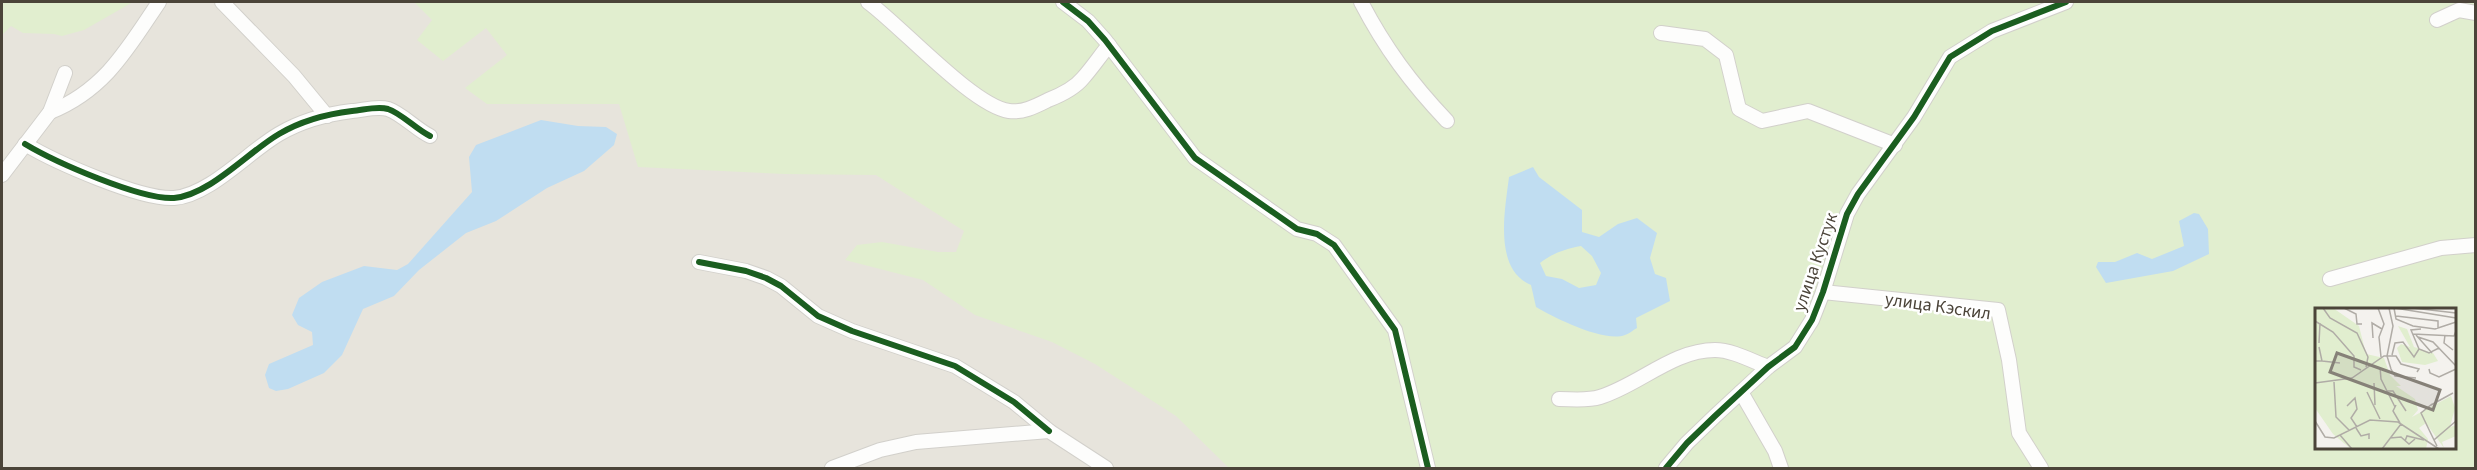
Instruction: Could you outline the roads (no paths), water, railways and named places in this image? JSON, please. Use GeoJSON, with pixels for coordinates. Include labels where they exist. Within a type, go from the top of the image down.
{"type":"FeatureCollection","features":[{"type":"Feature","properties":{"kind":"street"},"geometry":{"type":"LineString","coordinates":[[50,112],[93,88],[116,65],[159,2]]}},
{"type":"Feature","properties":{"kind":"street"},"geometry":{"type":"LineString","coordinates":[[222,2],[258,38],[327,116]]}},
{"type":"Feature","properties":{"kind":"street"},"geometry":{"type":"LineString","coordinates":[[868,2],[892,20],[968,89],[988,103],[1009,111],[1032,108],[1066,92],[1083,79],[1109,45]]}},
{"type":"Feature","properties":{"kind":"street"},"geometry":{"type":"LineString","coordinates":[[1064,2],[1088,21],[1109,45],[1195,158],[1297,229],[1317,234],[1334,245],[1370,292],[1395,330],[1428,468]]}},
{"type":"Feature","properties":{"kind":"street"},"geometry":{"type":"LineString","coordinates":[[1361,2],[1380,39],[1416,89],[1447,121]]}},
{"type":"Feature","properties":{"kind":"street","name":"улица Кустук"},"geometry":{"type":"LineString","coordinates":[[1666,468],[1687,443],[1768,366],[1795,347],[1812,320],[1823,292],[1847,213],[1950,57],[1992,31],[2066,2]]}},
{"type":"Feature","properties":{"kind":"street"},"geometry":{"type":"LineString","coordinates":[[2437,20],[2459,10],[2475,13]]}},
{"type":"Feature","properties":{"kind":"street"},"geometry":{"type":"LineString","coordinates":[[1661,33],[1705,39],[1726,55],[1739,109],[1762,121],[1808,111],[1894,145]]}},
{"type":"Feature","properties":{"kind":"street"},"geometry":{"type":"LineString","coordinates":[[2,175],[50,112],[65,73]]}},
{"type":"Feature","properties":{"kind":"street"},"geometry":{"type":"LineString","coordinates":[[25,144],[73,168],[152,195],[173,198],[189,195],[205,187],[280,133],[304,122],[327,116],[376,108],[387,109],[430,136]]}},
{"type":"Feature","properties":{"kind":"street"},"geometry":{"type":"LineString","coordinates":[[2330,279],[2441,248],[2475,245]]}},
{"type":"Feature","properties":{"kind":"street"},"geometry":{"type":"LineString","coordinates":[[699,262],[746,271],[766,278],[781,286],[818,316],[852,331],[955,366],[1014,402],[1049,431],[1106,468]]}},
{"type":"Feature","properties":{"kind":"street","name":"улица Кэскил"},"geometry":{"type":"LineString","coordinates":[[1823,292],[1998,310],[2009,360],[2019,433],[2042,468]]}},
{"type":"Feature","properties":{"kind":"street"},"geometry":{"type":"LineString","coordinates":[[1558,399],[1598,398],[1620,390],[1698,351],[1718,350],[1768,366]]}},
{"type":"Feature","properties":{"kind":"street"},"geometry":{"type":"LineString","coordinates":[[1741,392],[1775,451],[1781,468]]}},
{"type":"Feature","properties":{"kind":"street"},"geometry":{"type":"LineString","coordinates":[[832,468],[880,450],[916,442],[1049,431]]}},
{"type":"Feature","properties":{"kind":"water"},"geometry":{"type":"Polygon","coordinates":[[[541,120],[578,126],[606,127],[617,134],[614,145],[584,171],[547,188],[496,221],[466,233],[419,270],[394,296],[363,309],[342,355],[324,373],[288,389],[276,391],[269,388],[265,375],[269,364],[313,345],[312,332],[298,325],[292,315],[299,298],[322,282],[364,266],[397,270],[408,264],[472,192],[469,157],[476,145],[541,120]]]}},
{"type":"Feature","properties":{"kind":"water"},"geometry":{"type":"Polygon","coordinates":[[[1533,167],[1539,177],[1582,210],[1582,232],[1599,237],[1618,224],[1637,218],[1657,233],[1650,258],[1655,274],[1666,278],[1670,301],[1636,318],[1637,328],[1616,337],[1579,328],[1536,307],[1531,285],[1519,277],[1511,266],[1506,252],[1504,221],[1509,177],[1533,167]],[[1581,246],[1559,252],[1540,263],[1546,276],[1562,279],[1579,288],[1596,285],[1601,273],[1592,256],[1581,246]]]}},
{"type":"Feature","properties":{"kind":"water"},"geometry":{"type":"Polygon","coordinates":[[[2194,213],[2199,214],[2208,229],[2209,254],[2173,271],[2106,283],[2096,267],[2098,262],[2115,262],[2137,253],[2152,259],[2184,246],[2179,221],[2194,213]]]}}]}
